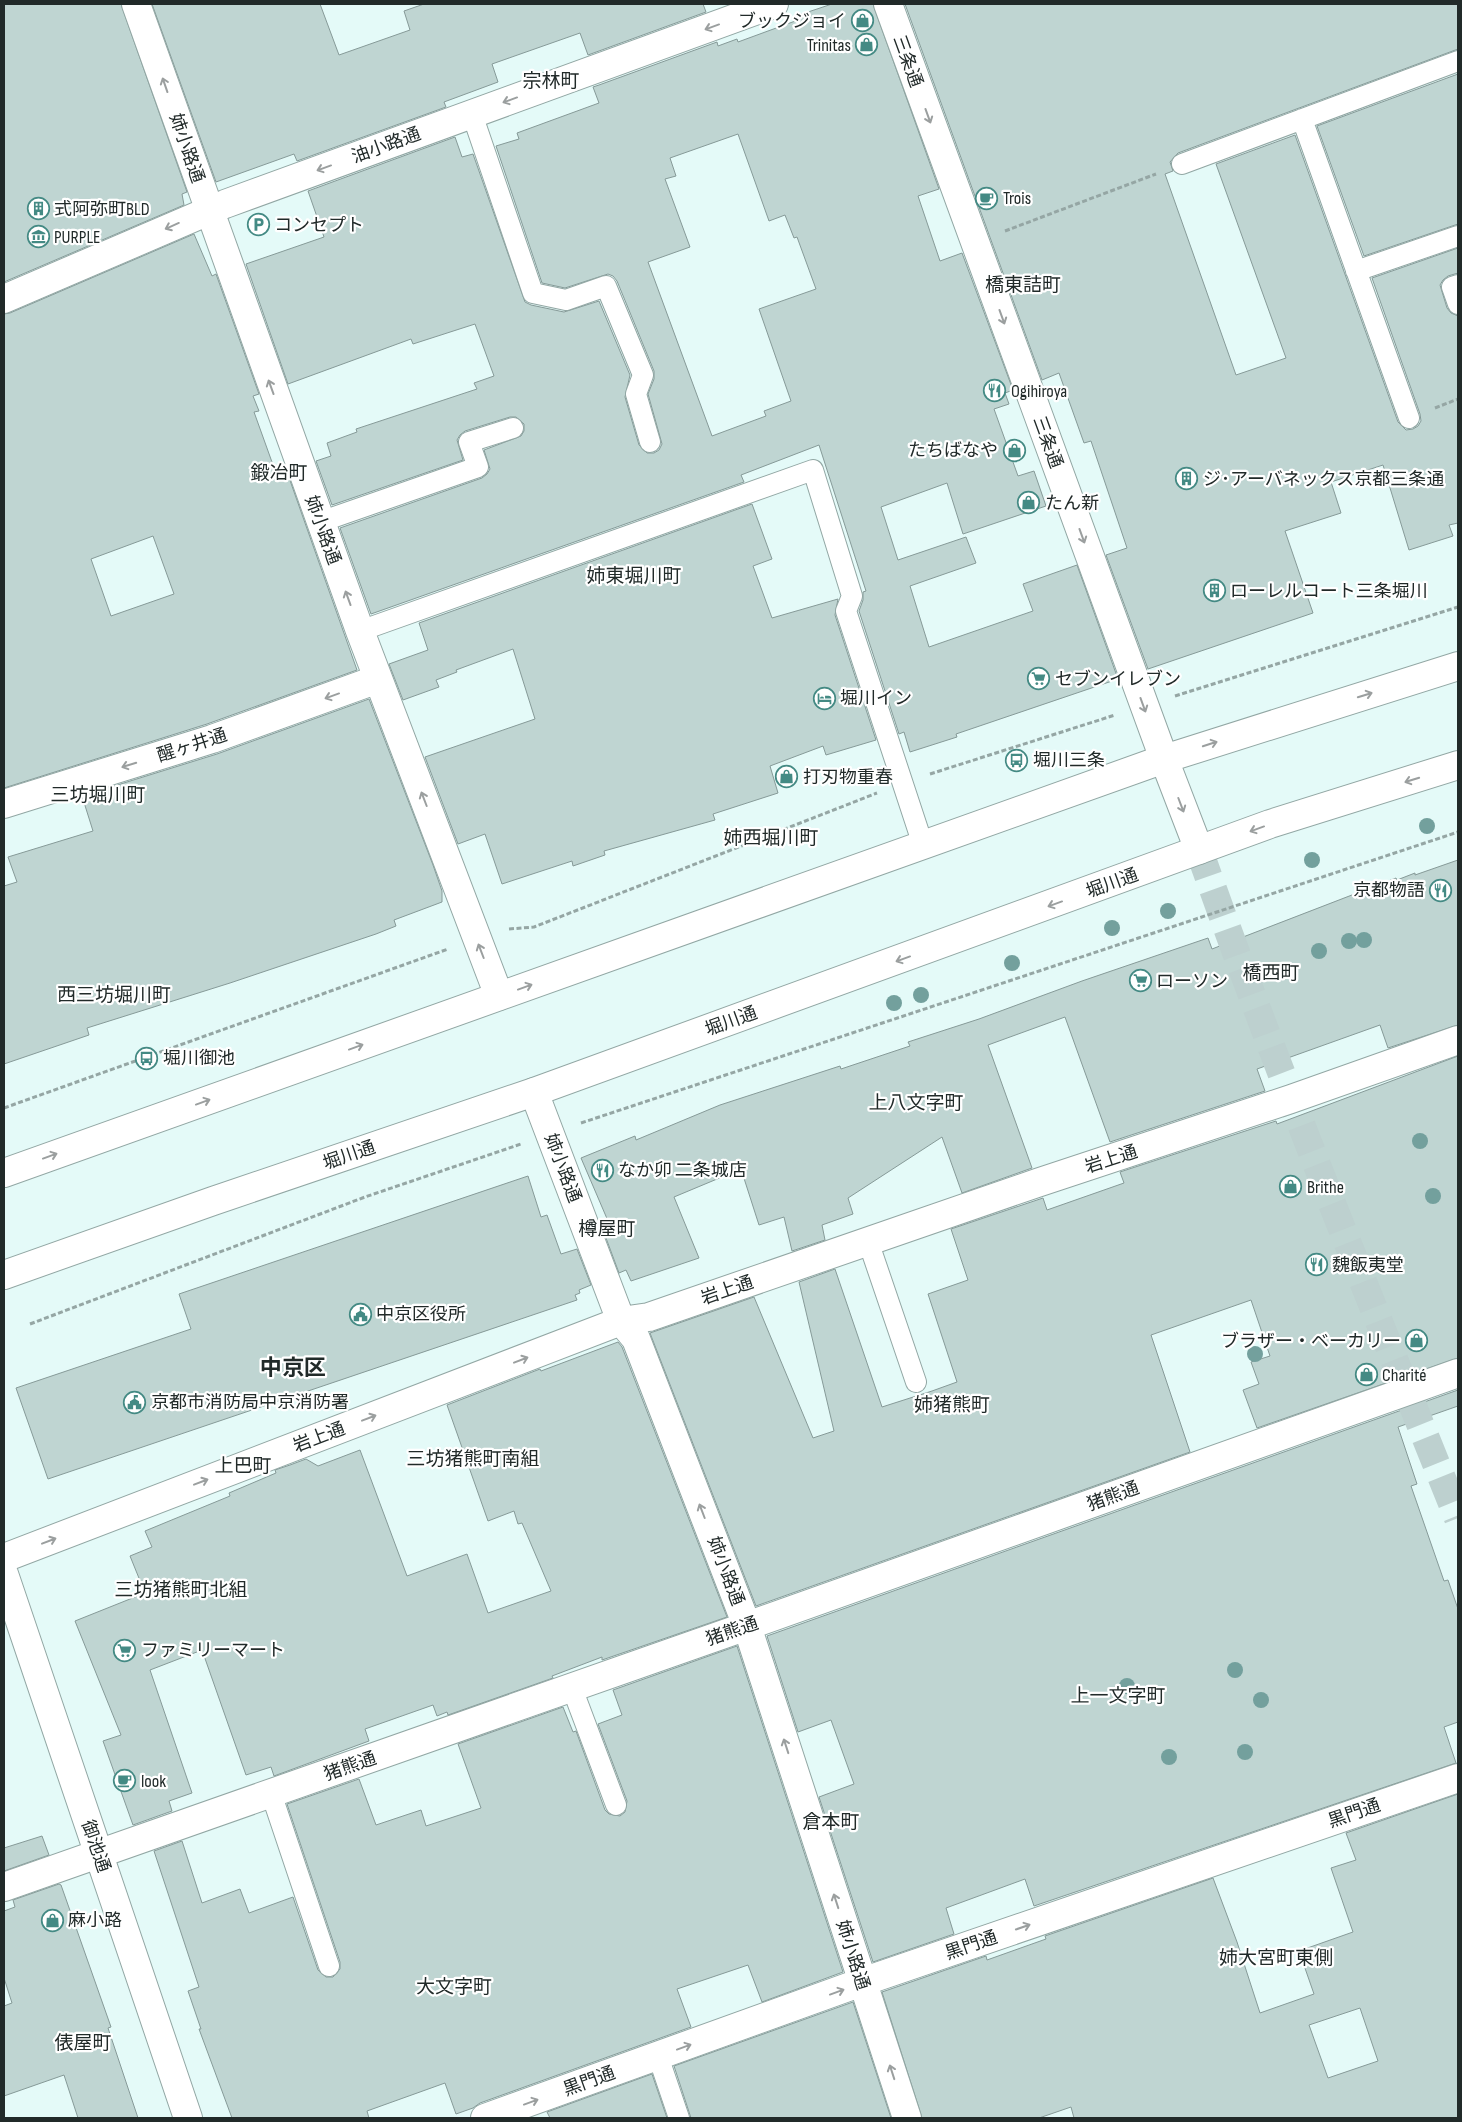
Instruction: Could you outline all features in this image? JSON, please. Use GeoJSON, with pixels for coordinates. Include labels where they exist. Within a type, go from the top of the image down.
{"type":"FeatureCollection","features":[{"type":"Feature","properties":{"kind":"street","name":"姉小路通"},"geometry":{"type":"LineString","coordinates":[[136,4],[320,522],[499,996]]}},
{"type":"Feature","properties":{"kind":"street","name":"油小路通"},"geometry":{"type":"LineString","coordinates":[[4,299],[209,210],[774,4]]}},
{"type":"Feature","properties":{"kind":"street","name":"三条通"},"geometry":{"type":"LineString","coordinates":[[888,4],[1144,706],[1199,850]]}},
{"type":"Feature","properties":{"kind":"street"},"geometry":{"type":"LineString","coordinates":[[4,1173],[1164,759],[1458,666]]}},
{"type":"Feature","properties":{"kind":"street","name":"醒ヶ井通"},"geometry":{"type":"LineString","coordinates":[[4,804],[212,739],[378,679]]}},
{"type":"Feature","properties":{"kind":"street","name":"堀川通"},"geometry":{"type":"LineString","coordinates":[[4,1275],[204,1204],[534,1092],[1270,824],[1458,765]]}},
{"type":"Feature","properties":{"kind":"street","name":"岩上通"},"geometry":{"type":"LineString","coordinates":[[4,1558],[621,1321],[649,1317],[1028,1186],[1291,1099],[1458,1040]]}},
{"type":"Feature","properties":{"kind":"street","name":"姉小路通"},"geometry":{"type":"LineString","coordinates":[[534,1092],[621,1321],[636,1339],[747,1626],[907,2118]]}},
{"type":"Feature","properties":{"kind":"street","name":"猪熊通"},"geometry":{"type":"LineString","coordinates":[[4,1887],[572,1688],[1458,1373]]}},
{"type":"Feature","properties":{"kind":"street","name":"御池通"},"geometry":{"type":"LineString","coordinates":[[4,1574],[188,2118]]}},
{"type":"Feature","properties":{"kind":"street","name":"黒門通"},"geometry":{"type":"LineString","coordinates":[[485,2118],[862,1982],[1458,1778]]}},
{"type":"Feature","properties":{"kind":"lane"},"geometry":{"type":"LineString","coordinates":[[1182,164],[1458,61]]}},
{"type":"Feature","properties":{"kind":"lane"},"geometry":{"type":"LineString","coordinates":[[472,114],[533,293],[566,300],[606,286],[643,375],[636,394],[650,442]]}},
{"type":"Feature","properties":{"kind":"lane"},"geometry":{"type":"LineString","coordinates":[[1302,119],[1409,418]]}},
{"type":"Feature","properties":{"kind":"lane"},"geometry":{"type":"LineString","coordinates":[[1356,271],[1458,236]]}},
{"type":"Feature","properties":{"kind":"lane"},"geometry":{"type":"LineString","coordinates":[[1458,285],[1452,287],[1458,304]]}},
{"type":"Feature","properties":{"kind":"lane"},"geometry":{"type":"LineString","coordinates":[[320,522],[478,467],[469,442],[513,428]]}},
{"type":"Feature","properties":{"kind":"lane"},"geometry":{"type":"LineString","coordinates":[[360,631],[813,470],[852,596],[846,611],[923,845]]}},
{"type":"Feature","properties":{"kind":"lane"},"geometry":{"type":"LineString","coordinates":[[868,1241],[916,1382]]}},
{"type":"Feature","properties":{"kind":"lane"},"geometry":{"type":"LineString","coordinates":[[572,1688],[616,1805]]}},
{"type":"Feature","properties":{"kind":"lane"},"geometry":{"type":"LineString","coordinates":[[271,1794],[329,1966]]}},
{"type":"Feature","properties":{"kind":"lane"},"geometry":{"type":"LineString","coordinates":[[658,2056],[679,2118]]}},
{"type":"Feature","properties":{"kind":"path"},"geometry":{"type":"LineString","coordinates":[[974,243],[1182,164]]}},
{"type":"Feature","properties":{"kind":"path"},"geometry":{"type":"LineString","coordinates":[[4,1108],[501,930],[534,927],[902,783],[1458,607]]}},
{"type":"Feature","properties":{"kind":"path"},"geometry":{"type":"LineString","coordinates":[[30,1324],[365,1197],[1458,832]]}},
{"type":"Feature","properties":{"kind":"building"},"geometry":{"type":"Polygon","coordinates":[[[4,4],[121,4],[187,192],[182,194],[184,205],[4,282],[4,4]]]}},
{"type":"Feature","properties":{"kind":"building"},"geometry":{"type":"Polygon","coordinates":[[[152,4],[320,4],[339,55],[410,30],[404,11],[424,4],[703,4],[706,12],[588,55],[580,33],[492,64],[498,82],[444,102],[446,107],[297,161],[294,154],[216,182],[152,4]]]}},
{"type":"Feature","properties":{"kind":"building"},"geometry":{"type":"Polygon","coordinates":[[[832,4],[873,4],[939,189],[918,196],[940,261],[962,253],[1013,390],[1005,393],[1009,404],[994,409],[1018,476],[1034,471],[1046,506],[963,534],[947,483],[881,507],[898,560],[966,537],[976,563],[910,586],[929,647],[1033,611],[1023,584],[1077,565],[1118,679],[956,734],[957,737],[910,752],[904,732],[899,734],[859,611],[863,600],[863,592],[866,591],[819,445],[741,475],[744,482],[371,614],[340,528],[482,478],[490,469],[484,450],[521,436],[524,431],[524,424],[516,417],[510,417],[465,431],[457,440],[463,460],[332,505],[316,461],[331,456],[327,443],[357,432],[356,429],[477,389],[474,383],[494,376],[475,324],[413,344],[411,339],[288,384],[246,264],[324,237],[308,191],[455,137],[462,157],[473,154],[525,302],[564,312],[599,301],[630,375],[625,397],[639,445],[647,453],[654,453],[659,450],[662,444],[648,394],[654,379],[654,371],[617,281],[608,274],[565,288],[542,283],[496,146],[519,139],[517,133],[599,103],[593,87],[717,42],[718,46],[737,39],[738,42],[798,20],[796,16],[832,4]],[[738,134],[670,158],[676,176],[665,179],[690,247],[648,262],[712,436],[766,416],[764,411],[791,401],[759,309],[816,289],[797,237],[794,238],[785,215],[769,221],[738,134]]]}},
{"type":"Feature","properties":{"kind":"building"},"geometry":{"type":"Polygon","coordinates":[[[905,4],[1458,4],[1458,49],[1178,153],[1170,162],[1173,171],[1165,174],[1236,375],[1286,358],[1216,164],[1295,135],[1398,422],[1406,430],[1418,426],[1421,421],[1420,414],[1372,278],[1458,248],[1458,273],[1448,276],[1440,285],[1447,308],[1451,313],[1458,316],[1458,523],[1449,525],[1453,536],[1409,550],[1383,465],[1331,482],[1341,513],[1285,531],[1313,613],[1148,669],[1106,555],[1127,548],[1091,441],[1084,443],[1059,373],[1042,380],[905,4]]]}},
{"type":"Feature","properties":{"kind":"building"},"geometry":{"type":"Polygon","coordinates":[[[1458,74],[1458,224],[1364,256],[1317,126],[1458,74]]]}},
{"type":"Feature","properties":{"kind":"building"},"geometry":{"type":"Polygon","coordinates":[[[194,234],[212,276],[216,274],[259,394],[253,396],[259,411],[254,412],[277,476],[287,472],[357,670],[207,724],[4,788],[4,314],[194,234]],[[153,536],[91,559],[111,616],[174,594],[153,536]]]}},
{"type":"Feature","properties":{"kind":"building"},"geometry":{"type":"Polygon","coordinates":[[[752,504],[772,559],[753,566],[772,618],[838,599],[835,615],[876,740],[826,755],[823,746],[770,766],[778,793],[713,814],[715,820],[604,851],[605,855],[573,866],[572,861],[502,884],[485,834],[458,844],[425,757],[535,719],[513,649],[456,670],[457,672],[436,680],[439,687],[403,700],[389,664],[428,650],[419,623],[752,504]]]}},
{"type":"Feature","properties":{"kind":"building"},"geometry":{"type":"Polygon","coordinates":[[[369,699],[433,865],[442,891],[442,902],[394,920],[396,926],[376,934],[87,1028],[89,1035],[4,1064],[4,886],[17,882],[8,857],[93,831],[82,796],[217,754],[369,699]]]}},
{"type":"Feature","properties":{"kind":"building"},"geometry":{"type":"Polygon","coordinates":[[[1458,860],[1458,1025],[1388,1048],[1380,1025],[1257,1069],[1265,1091],[1110,1142],[1065,1017],[988,1045],[1032,1168],[962,1193],[942,1137],[848,1198],[853,1214],[822,1225],[825,1240],[792,1251],[784,1217],[759,1225],[741,1169],[674,1197],[699,1258],[631,1281],[626,1270],[619,1273],[606,1238],[614,1235],[581,1158],[635,1136],[636,1140],[720,1105],[840,1066],[841,1069],[910,1046],[908,1042],[979,1019],[1208,938],[1212,949],[1396,878],[1397,880],[1415,873],[1415,875],[1458,860]]]}},
{"type":"Feature","properties":{"kind":"building"},"geometry":{"type":"Polygon","coordinates":[[[1458,1056],[1458,1358],[1257,1428],[1243,1390],[1259,1384],[1251,1362],[1270,1356],[1251,1300],[1151,1335],[1190,1452],[756,1606],[650,1333],[754,1297],[813,1438],[834,1431],[799,1282],[835,1269],[882,1407],[932,1391],[957,1382],[928,1294],[968,1280],[951,1229],[1043,1198],[1047,1210],[1124,1183],[1120,1172],[1276,1121],[1277,1124],[1458,1056]]]}},
{"type":"Feature","properties":{"kind":"building","name":"中京区役所"},"geometry":{"type":"Polygon","coordinates":[[[528,1176],[541,1217],[547,1215],[561,1254],[577,1249],[591,1285],[579,1290],[580,1293],[575,1295],[577,1300],[48,1479],[16,1388],[191,1329],[179,1294],[528,1176]]]}},
{"type":"Feature","properties":{"kind":"building"},"geometry":{"type":"Polygon","coordinates":[[[618,1342],[622,1347],[727,1617],[602,1660],[602,1657],[552,1676],[553,1678],[448,1715],[447,1712],[437,1716],[433,1705],[365,1729],[369,1741],[274,1776],[271,1767],[246,1775],[202,1650],[150,1670],[192,1793],[169,1801],[172,1811],[133,1825],[103,1741],[121,1735],[75,1621],[145,1593],[130,1556],[152,1547],[145,1531],[230,1496],[229,1493],[276,1473],[275,1470],[306,1459],[318,1466],[360,1450],[407,1576],[467,1554],[488,1613],[551,1591],[522,1523],[518,1524],[514,1511],[488,1521],[447,1405],[540,1369],[541,1371],[618,1342]]]}},
{"type":"Feature","properties":{"kind":"building"},"geometry":{"type":"Polygon","coordinates":[[[1458,1390],[1458,1406],[1398,1427],[1417,1484],[1411,1486],[1444,1581],[1448,1580],[1458,1609],[1458,1722],[1444,1727],[1456,1763],[1034,1906],[1025,1879],[946,1908],[954,1934],[873,1962],[819,1797],[854,1784],[831,1720],[798,1732],[767,1636],[1458,1390]]]}},
{"type":"Feature","properties":{"kind":"building"},"geometry":{"type":"Polygon","coordinates":[[[737,1646],[843,1972],[762,2002],[748,1965],[677,1989],[691,2027],[480,2103],[473,2108],[456,2114],[445,2083],[367,2111],[369,2118],[232,2118],[199,2029],[201,2029],[188,1991],[199,1987],[154,1851],[182,1841],[202,1903],[240,1889],[249,1913],[293,1897],[318,1970],[326,1977],[333,1977],[340,1969],[340,1962],[287,1804],[359,1779],[376,1825],[421,1810],[426,1826],[481,1808],[458,1744],[563,1707],[573,1732],[576,1731],[605,1810],[609,1814],[620,1816],[625,1812],[627,1801],[598,1724],[622,1715],[613,1690],[737,1646]]]}},
{"type":"Feature","properties":{"kind":"building"},"geometry":{"type":"Polygon","coordinates":[[[1458,1794],[1458,2118],[1074,2118],[1071,2107],[1039,2118],[922,2118],[882,1992],[986,1956],[987,1960],[1046,1939],[1045,1936],[1213,1878],[1237,1942],[1260,2013],[1314,1994],[1299,1951],[1353,1932],[1331,1868],[1356,1860],[1346,1833],[1458,1794]],[[1360,2008],[1309,2025],[1328,2078],[1378,2061],[1360,2008]]]}},
{"type":"Feature","properties":{"kind":"building"},"geometry":{"type":"Polygon","coordinates":[[[42,1836],[49,1855],[4,1871],[4,1848],[42,1836]]]}},
{"type":"Feature","properties":{"kind":"building"},"geometry":{"type":"Polygon","coordinates":[[[59,1884],[61,1885],[111,2027],[108,2028],[138,2118],[78,2118],[64,2075],[4,2096],[4,2006],[12,2003],[4,1978],[4,1911],[15,1907],[13,1900],[59,1884]]]}},
{"type":"Feature","properties":{"kind":"building"},"geometry":{"type":"Polygon","coordinates":[[[853,2002],[891,2118],[691,2118],[674,2066],[853,2002]]]}},
{"type":"Feature","properties":{"kind":"building"},"geometry":{"type":"Polygon","coordinates":[[[652,2074],[667,2118],[550,2118],[547,2112],[652,2074]]]}},
{"type":"Feature","properties":{"kind":"tunnel"},"geometry":{"type":"LineString","coordinates":[[1199,850],[1229,935],[1293,1102],[1458,1518]]}},
{"type":"Feature","properties":{"kind":"place","name":"ブックジョイ"},"geometry":{"type":"Point","coordinates":[862,21]}},
{"type":"Feature","properties":{"kind":"place","name":"Trinitas"},"geometry":{"type":"Point","coordinates":[867,45]}},
{"type":"Feature","properties":{"kind":"place","name":"Trois"},"geometry":{"type":"Point","coordinates":[987,198]}},
{"type":"Feature","properties":{"kind":"place","name":"式阿弥町BLD"},"geometry":{"type":"Point","coordinates":[38,209]}},
{"type":"Feature","properties":{"kind":"place","name":"コンセプト"},"geometry":{"type":"Point","coordinates":[258,225]}},
{"type":"Feature","properties":{"kind":"place","name":"PURPLE"},"geometry":{"type":"Point","coordinates":[38,237]}},
{"type":"Feature","properties":{"kind":"place","name":"Ogihiroya"},"geometry":{"type":"Point","coordinates":[995,391]}},
{"type":"Feature","properties":{"kind":"place","name":"たちばなや"},"geometry":{"type":"Point","coordinates":[1014,450]}},
{"type":"Feature","properties":{"kind":"place","name":"ジ･アーバネックス京都三条通"},"geometry":{"type":"Point","coordinates":[1187,479]}},
{"type":"Feature","properties":{"kind":"place","name":"たん新"},"geometry":{"type":"Point","coordinates":[1029,503]}},
{"type":"Feature","properties":{"kind":"place","name":"ローレルコート三条堀川"},"geometry":{"type":"Point","coordinates":[1214,591]}},
{"type":"Feature","properties":{"kind":"place","name":"セブンイレブン"},"geometry":{"type":"Point","coordinates":[1039,679]}},
{"type":"Feature","properties":{"kind":"place","name":"堀川イン"},"geometry":{"type":"Point","coordinates":[824,698]}},
{"type":"Feature","properties":{"kind":"place","name":"堀川三条"},"geometry":{"type":"Point","coordinates":[1017,760]}},
{"type":"Feature","properties":{"kind":"place","name":"打刃物重春"},"geometry":{"type":"Point","coordinates":[787,777]}},
{"type":"Feature","properties":{"kind":"place","name":"京都物語"},"geometry":{"type":"Point","coordinates":[1441,890]}},
{"type":"Feature","properties":{"kind":"place","name":"ローソン"},"geometry":{"type":"Point","coordinates":[1140,981]}},
{"type":"Feature","properties":{"kind":"place","name":"堀川御池"},"geometry":{"type":"Point","coordinates":[147,1058]}},
{"type":"Feature","properties":{"kind":"place","name":"なか卯 二条城店"},"geometry":{"type":"Point","coordinates":[602,1170]}},
{"type":"Feature","properties":{"kind":"place","name":"Brithe"},"geometry":{"type":"Point","coordinates":[1291,1187]}},
{"type":"Feature","properties":{"kind":"place","name":"魏飯夷堂"},"geometry":{"type":"Point","coordinates":[1316,1265]}},
{"type":"Feature","properties":{"kind":"place","name":"中京区役所"},"geometry":{"type":"Point","coordinates":[360,1314]}},
{"type":"Feature","properties":{"kind":"place","name":"ブラザー・ベーカリー"},"geometry":{"type":"Point","coordinates":[1417,1341]}},
{"type":"Feature","properties":{"kind":"place","name":"Charité"},"geometry":{"type":"Point","coordinates":[1366,1375]}},
{"type":"Feature","properties":{"kind":"place","name":"京都市消防局中京消防署"},"geometry":{"type":"Point","coordinates":[135,1402]}},
{"type":"Feature","properties":{"kind":"place","name":"ファミリーマート"},"geometry":{"type":"Point","coordinates":[125,1650]}},
{"type":"Feature","properties":{"kind":"place","name":"look"},"geometry":{"type":"Point","coordinates":[125,1781]}},
{"type":"Feature","properties":{"kind":"place","name":"麻小路"},"geometry":{"type":"Point","coordinates":[52,1920]}},
{"type":"Feature","properties":{"kind":"district","name":"宗林町"},"geometry":{"type":"Point","coordinates":[551,80]}},
{"type":"Feature","properties":{"kind":"district","name":"橋東詰町"},"geometry":{"type":"Point","coordinates":[1023,284]}},
{"type":"Feature","properties":{"kind":"district","name":"鍛冶町"},"geometry":{"type":"Point","coordinates":[279,472]}},
{"type":"Feature","properties":{"kind":"district","name":"姉東堀川町"},"geometry":{"type":"Point","coordinates":[634,575]}},
{"type":"Feature","properties":{"kind":"district","name":"三坊堀川町"},"geometry":{"type":"Point","coordinates":[98,794]}},
{"type":"Feature","properties":{"kind":"district","name":"姉西堀川町"},"geometry":{"type":"Point","coordinates":[771,837]}},
{"type":"Feature","properties":{"kind":"district","name":"橋西町"},"geometry":{"type":"Point","coordinates":[1271,972]}},
{"type":"Feature","properties":{"kind":"district","name":"西三坊堀川町"},"geometry":{"type":"Point","coordinates":[114,994]}},
{"type":"Feature","properties":{"kind":"district","name":"上八文字町"},"geometry":{"type":"Point","coordinates":[916,1102]}},
{"type":"Feature","properties":{"kind":"district","name":"樽屋町"},"geometry":{"type":"Point","coordinates":[607,1228]}},
{"type":"Feature","properties":{"kind":"district","name":"中京区"},"geometry":{"type":"Point","coordinates":[293,1367]}},
{"type":"Feature","properties":{"kind":"district","name":"姉猪熊町"},"geometry":{"type":"Point","coordinates":[952,1404]}},
{"type":"Feature","properties":{"kind":"district","name":"三坊猪熊町南組"},"geometry":{"type":"Point","coordinates":[473,1458]}},
{"type":"Feature","properties":{"kind":"district","name":"上巴町"},"geometry":{"type":"Point","coordinates":[243,1465]}},
{"type":"Feature","properties":{"kind":"district","name":"三坊猪熊町北組"},"geometry":{"type":"Point","coordinates":[181,1589]}},
{"type":"Feature","properties":{"kind":"district","name":"上一文字町"},"geometry":{"type":"Point","coordinates":[1118,1695]}},
{"type":"Feature","properties":{"kind":"district","name":"倉本町"},"geometry":{"type":"Point","coordinates":[831,1821]}},
{"type":"Feature","properties":{"kind":"district","name":"姉大宮町東側"},"geometry":{"type":"Point","coordinates":[1276,1957]}},
{"type":"Feature","properties":{"kind":"district","name":"大文字町"},"geometry":{"type":"Point","coordinates":[454,1986]}},
{"type":"Feature","properties":{"kind":"district","name":"俵屋町"},"geometry":{"type":"Point","coordinates":[83,2042]}}]}
